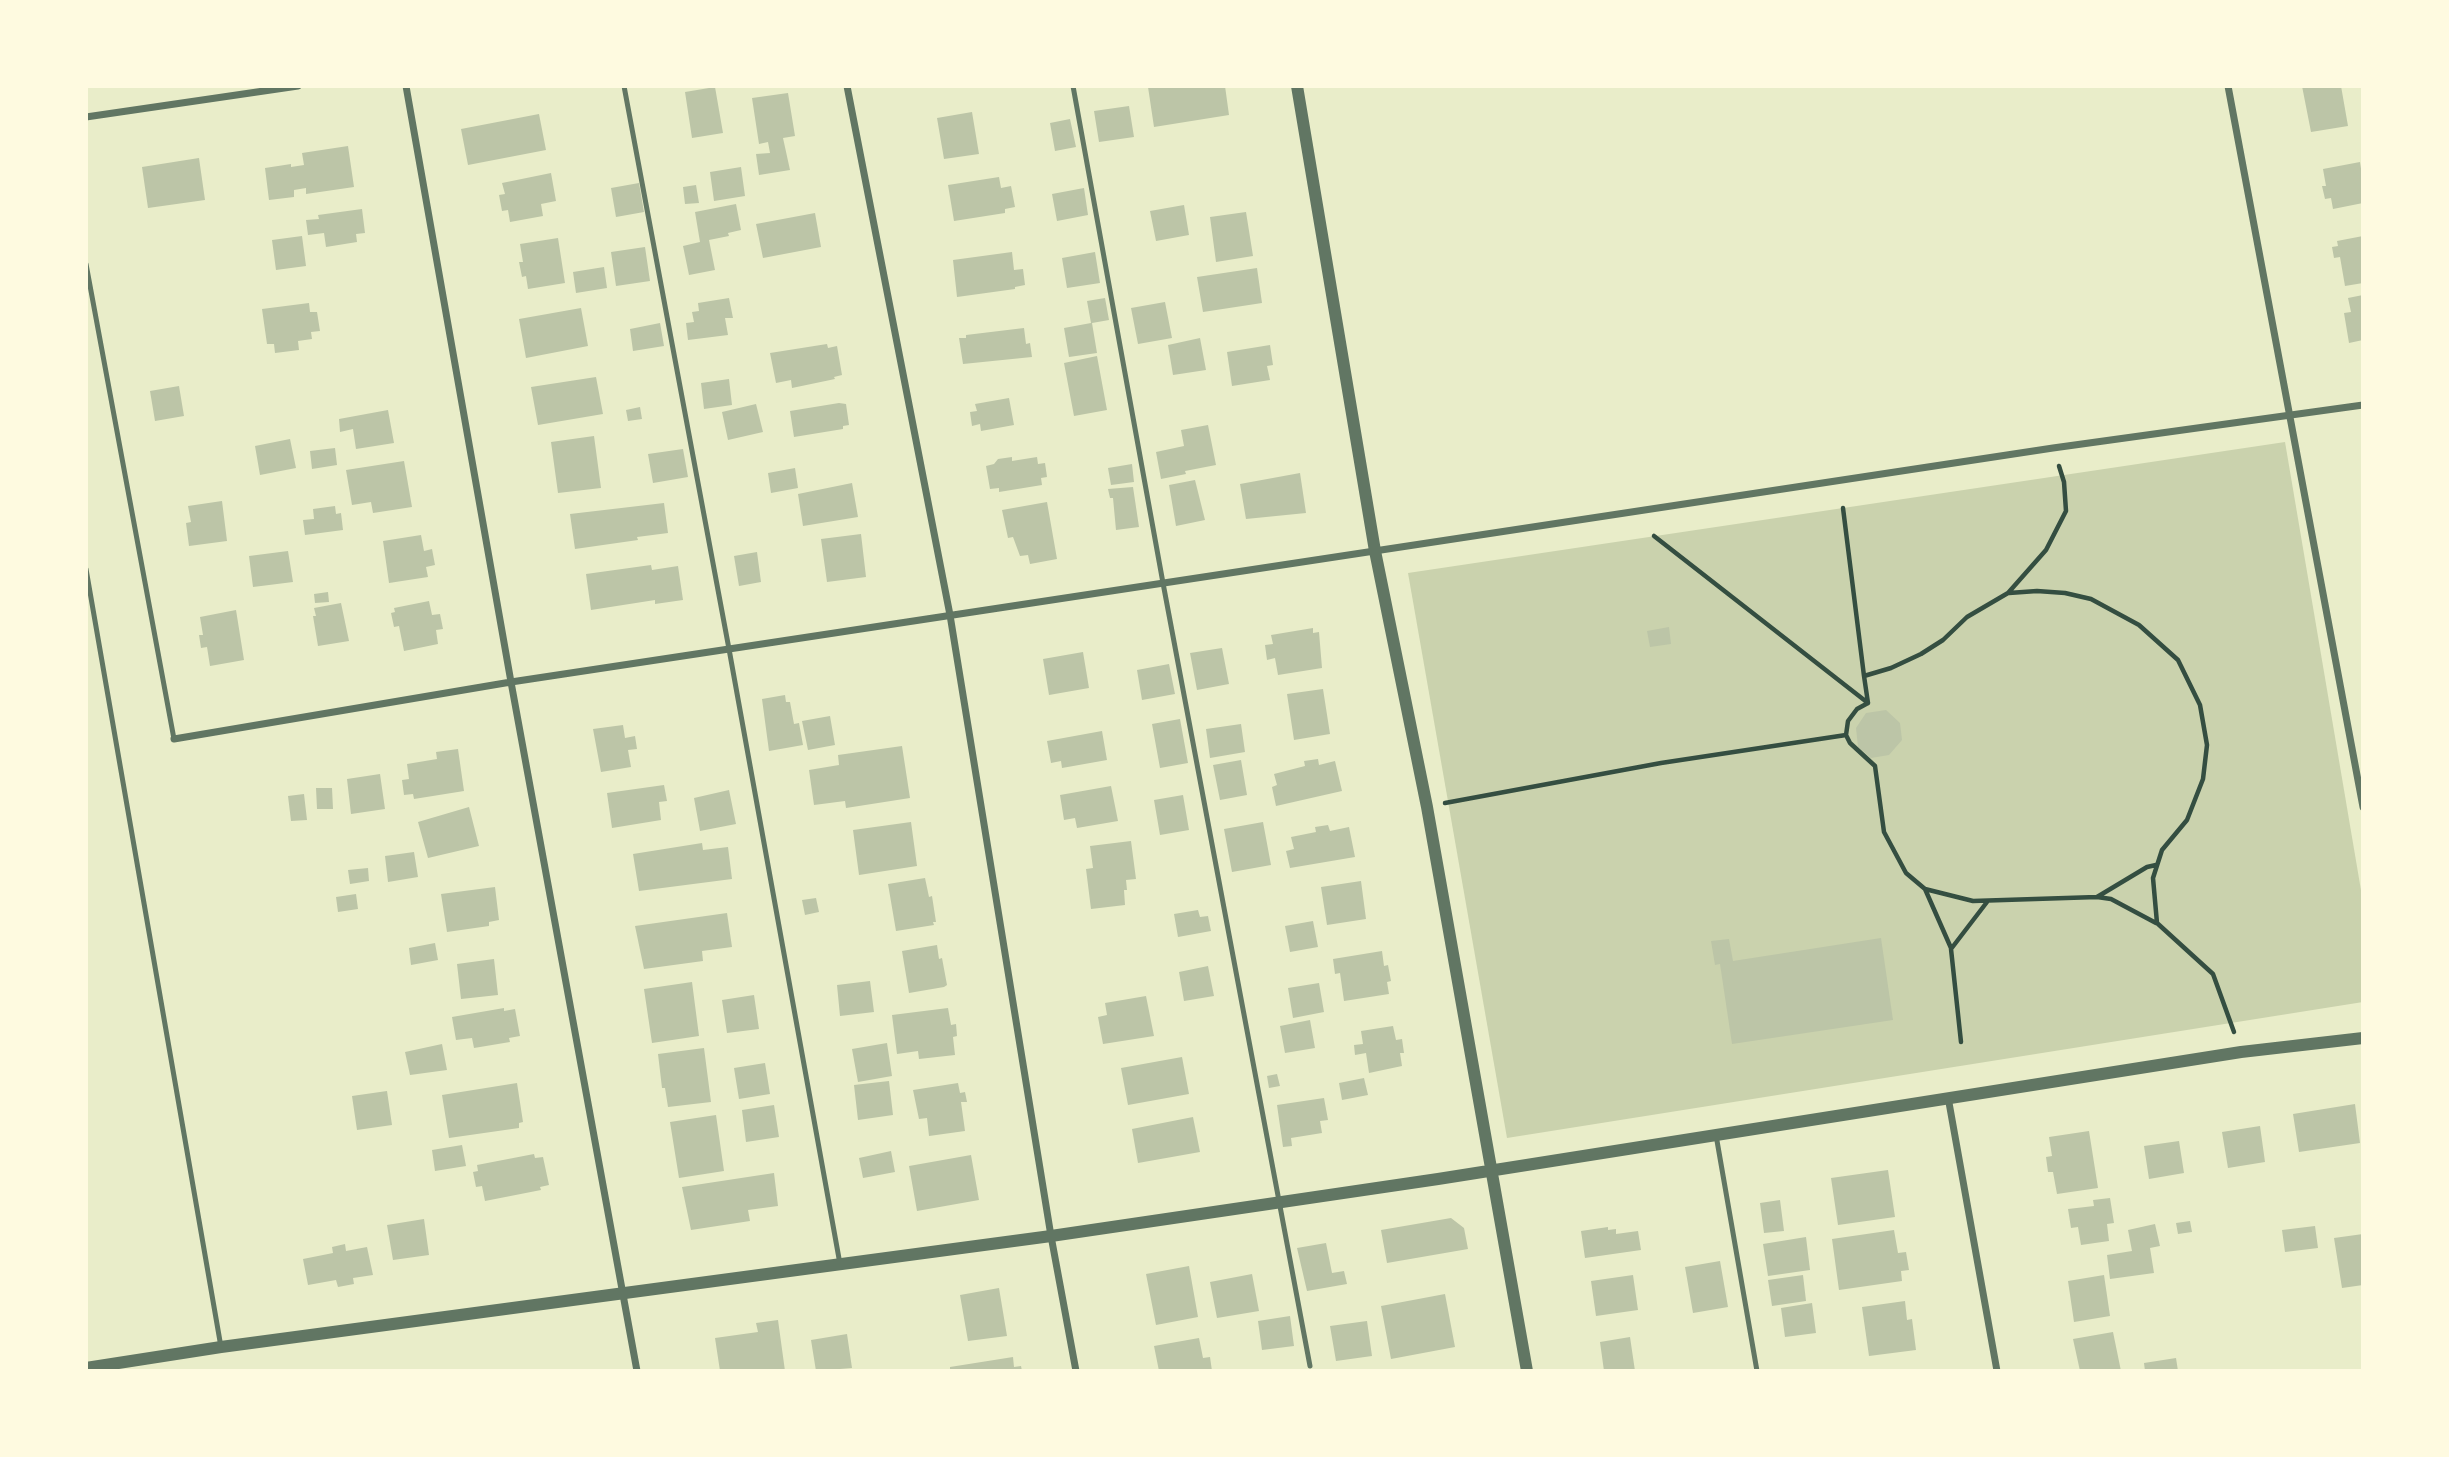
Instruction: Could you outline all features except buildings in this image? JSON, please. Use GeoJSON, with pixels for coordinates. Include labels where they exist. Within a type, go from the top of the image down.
{"type":"FeatureCollection","features":[{"type":"Feature","properties":{"kind":"street"},"geometry":{"type":"LineString","coordinates":[[86,117],[298,86]]}},
{"type":"Feature","properties":{"kind":"street"},"geometry":{"type":"LineString","coordinates":[[406,86],[511,682],[637,1371]]}},
{"type":"Feature","properties":{"kind":"street"},"geometry":{"type":"LineString","coordinates":[[847,86],[950,615],[1051,1237],[1076,1371]]}},
{"type":"Feature","properties":{"kind":"street"},"geometry":{"type":"LineString","coordinates":[[1297,86],[1375,551],[1427,807],[1527,1371]]}},
{"type":"Feature","properties":{"kind":"street"},"geometry":{"type":"LineString","coordinates":[[2228,86],[2363,807]]}},
{"type":"Feature","properties":{"kind":"street"},"geometry":{"type":"LineString","coordinates":[[174,739],[511,682],[950,615],[2053,448],[2363,405]]}},
{"type":"Feature","properties":{"kind":"street"},"geometry":{"type":"LineString","coordinates":[[86,1368],[623,1292],[1051,1237],[1490,1171],[2241,1052],[2363,1038]]}},
{"type":"Feature","properties":{"kind":"street"},"geometry":{"type":"LineString","coordinates":[[1948,1097],[1997,1371]]}},
{"type":"Feature","properties":{"kind":"lane"},"geometry":{"type":"LineString","coordinates":[[624,86],[840,1264]]}},
{"type":"Feature","properties":{"kind":"lane"},"geometry":{"type":"LineString","coordinates":[[1073,86],[1310,1366]]}},
{"type":"Feature","properties":{"kind":"lane"},"geometry":{"type":"LineString","coordinates":[[86,264],[174,739]]}},
{"type":"Feature","properties":{"kind":"lane"},"geometry":{"type":"LineString","coordinates":[[86,569],[221,1347]]}},
{"type":"Feature","properties":{"kind":"lane"},"geometry":{"type":"LineString","coordinates":[[1716,1135],[1757,1371]]}},
{"type":"Feature","properties":{"kind":"path"},"geometry":{"type":"LineString","coordinates":[[1864,676],[1891,668],[1943,640],[1967,617],[2008,593],[2046,550],[2067,511],[2064,482],[2053,448]]}},
{"type":"Feature","properties":{"kind":"path"},"geometry":{"type":"LineString","coordinates":[[1843,508],[1868,703]]}},
{"type":"Feature","properties":{"kind":"path"},"geometry":{"type":"LineString","coordinates":[[1654,536],[1868,703]]}},
{"type":"Feature","properties":{"kind":"path"},"geometry":{"type":"LineString","coordinates":[[2008,593],[2065,593],[2091,599],[2139,625],[2178,660],[2200,705],[2207,745],[2203,779],[2187,820],[2162,850],[2157,865],[2153,878],[2157,923]]}},
{"type":"Feature","properties":{"kind":"path"},"geometry":{"type":"LineString","coordinates":[[1868,703],[1857,709],[1848,721],[1846,735],[1850,743],[1875,766],[1884,832],[1906,873],[1925,889],[1973,901],[2097,897],[2111,899],[2157,923],[2213,974],[2241,1052]]}},
{"type":"Feature","properties":{"kind":"path"},"geometry":{"type":"LineString","coordinates":[[1427,807],[1661,763],[1846,735]]}},
{"type":"Feature","properties":{"kind":"path"},"geometry":{"type":"LineString","coordinates":[[2097,897],[2147,867],[2157,865]]}},
{"type":"Feature","properties":{"kind":"path"},"geometry":{"type":"LineString","coordinates":[[1925,889],[1951,949],[1961,1042]]}},
{"type":"Feature","properties":{"kind":"path"},"geometry":{"type":"LineString","coordinates":[[1951,949],[1987,901]]}},
{"type":"Feature","properties":{"kind":"green space"},"geometry":{"type":"Polygon","coordinates":[[[2285,442],[2363,902],[2363,1002],[1507,1138],[1408,573],[2285,442]]]}}]}
